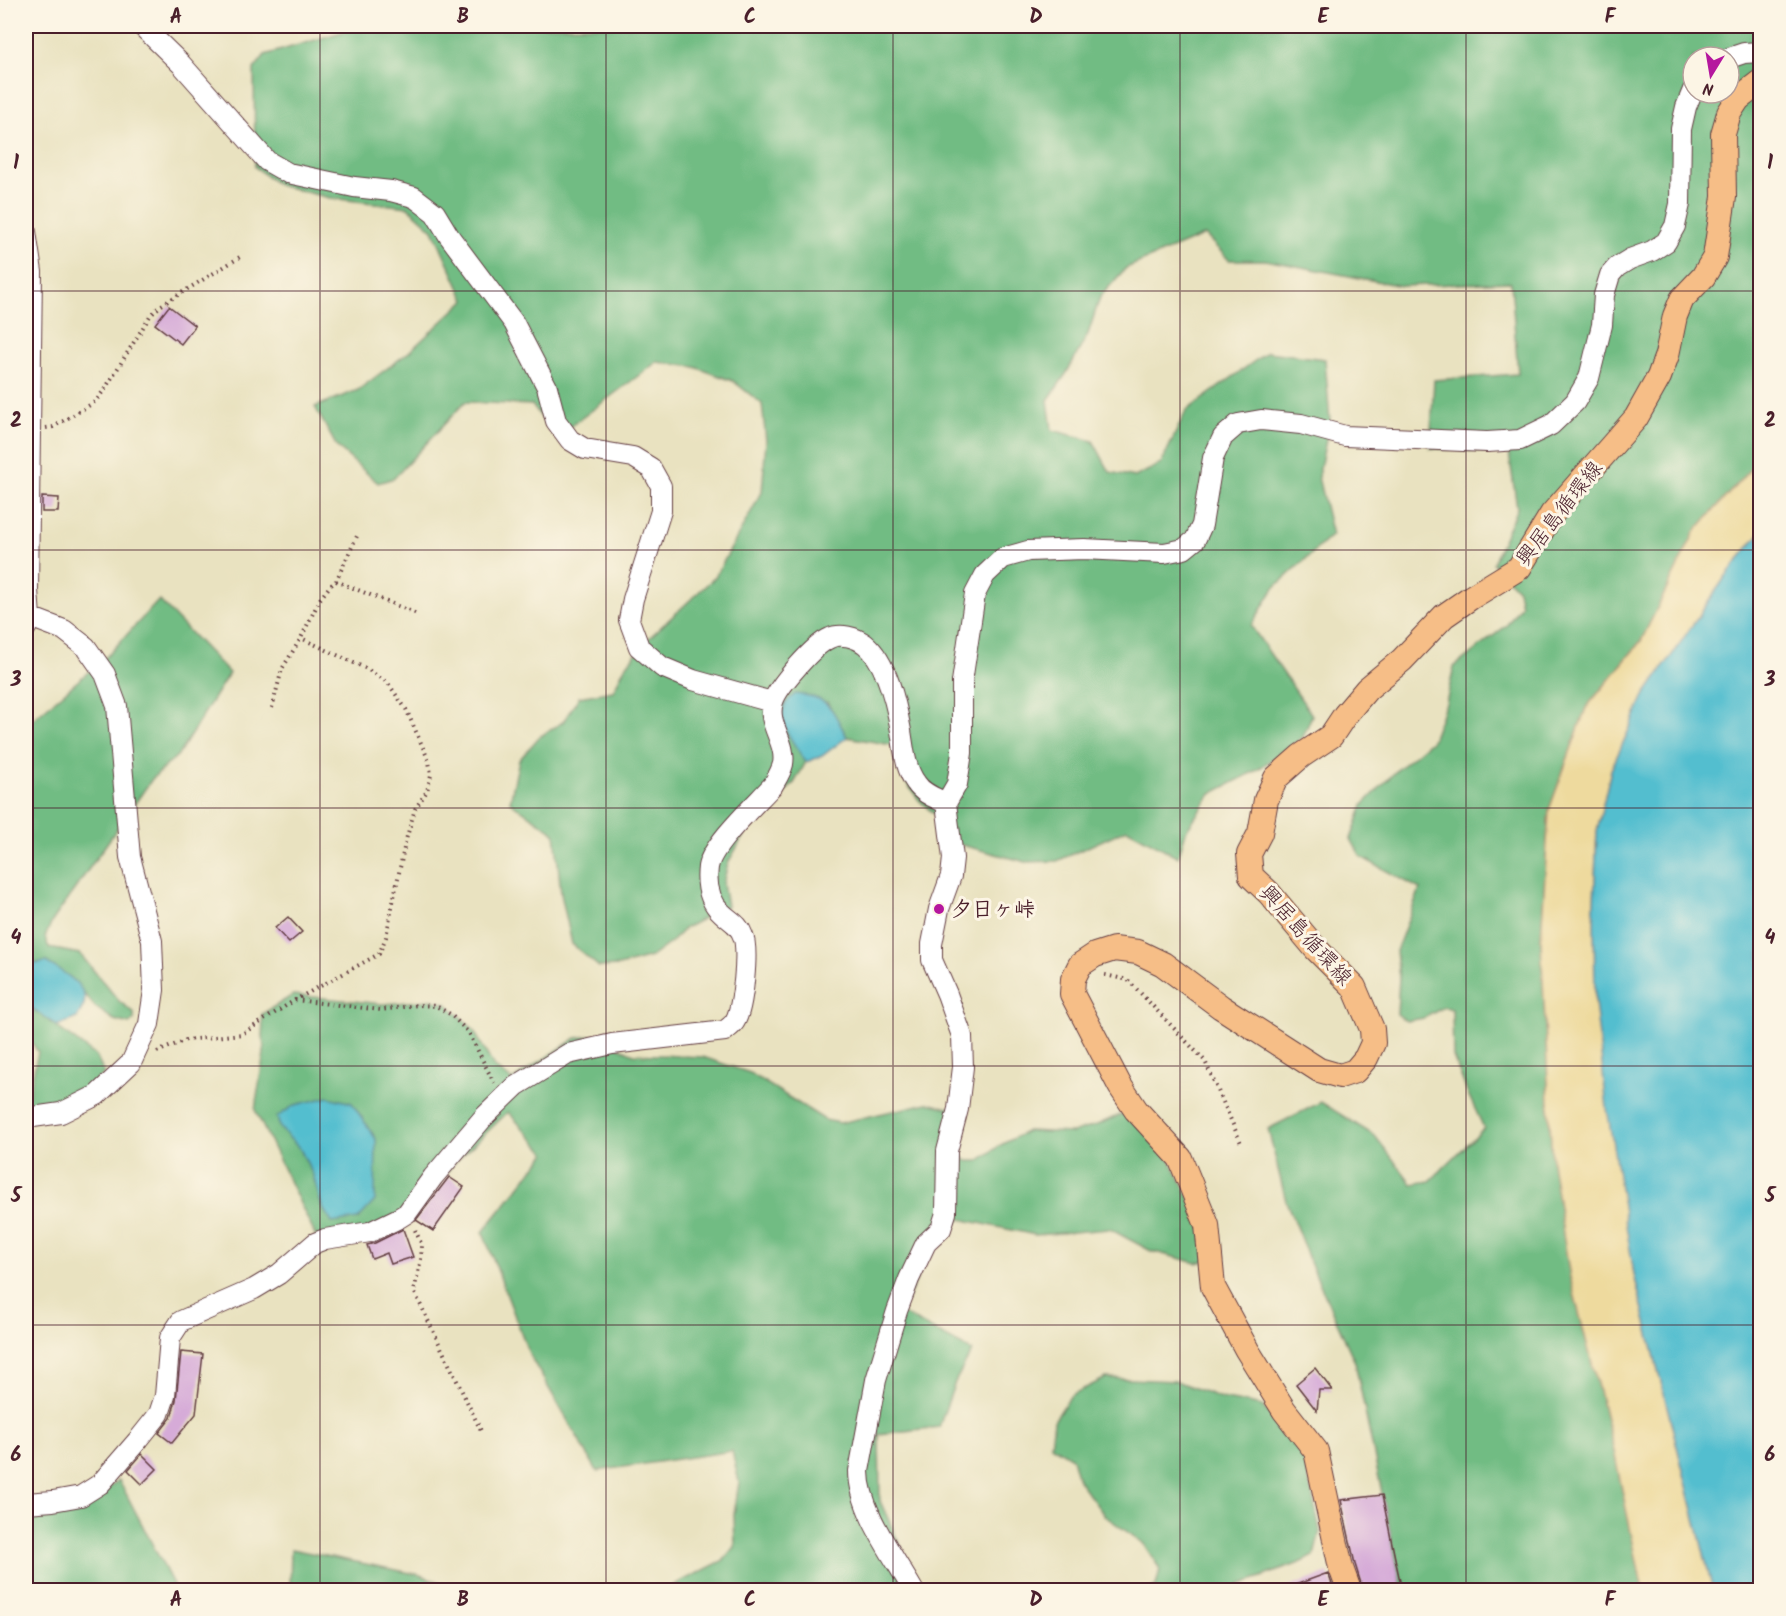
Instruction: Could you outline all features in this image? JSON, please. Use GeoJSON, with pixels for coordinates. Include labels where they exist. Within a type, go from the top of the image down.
{"type":"FeatureCollection","features":[{"type":"Feature","properties":{"kind":"main road","name":"興居島循環線"},"geometry":{"type":"LineString","coordinates":[[1077,970],[1080,964],[1095,955],[1114,949],[1138,952],[1163,964],[1221,1007],[1319,1070],[1340,1076],[1355,1071],[1366,1058],[1372,1043],[1372,1029],[1354,987],[1316,949],[1269,893],[1251,876],[1250,854],[1260,833],[1266,801],[1276,778],[1301,756],[1331,736],[1367,689],[1402,660],[1444,616],[1519,568],[1552,514],[1636,418],[1659,378],[1667,355],[1674,316],[1682,298],[1703,278],[1715,258],[1724,197],[1723,134],[1729,113],[1738,99],[1761,82]]}},
{"type":"Feature","properties":{"kind":"main road"},"geometry":{"type":"LineString","coordinates":[[1077,970],[1073,979],[1072,994],[1120,1086],[1136,1110],[1179,1158],[1207,1225],[1213,1287],[1247,1350],[1284,1410],[1316,1451],[1341,1568],[1349,1590]]}},
{"type":"Feature","properties":{"kind":"street"},"geometry":{"type":"LineString","coordinates":[[142,26],[181,64],[267,161],[288,173],[414,197],[435,213],[514,323],[547,387],[556,421],[570,440],[585,449],[633,457],[651,468],[661,486],[661,510],[633,599],[629,620],[639,647],[662,667],[693,680],[772,702]]}},
{"type":"Feature","properties":{"kind":"street"},"geometry":{"type":"LineString","coordinates":[[1741,54],[1761,52]]}},
{"type":"Feature","properties":{"kind":"street"},"geometry":{"type":"LineString","coordinates":[[913,1590],[864,1505],[859,1487],[876,1380],[897,1311],[926,1243],[941,1228],[946,1213],[947,1151],[958,1109],[963,1067],[962,1036],[932,960],[932,944],[939,909],[951,876],[953,858],[946,803],[957,784],[962,753],[962,682],[975,594],[985,575],[1003,558],[1028,551],[1084,549],[1164,553],[1184,549],[1195,540],[1202,525],[1213,458],[1223,437],[1238,424],[1261,420],[1300,424],[1345,436],[1487,442],[1520,440],[1551,425],[1575,402],[1589,378],[1602,325],[1604,295],[1610,275],[1617,267],[1630,259],[1652,251],[1666,242],[1675,226],[1680,204],[1681,129],[1687,105]]}},
{"type":"Feature","properties":{"kind":"street"},"geometry":{"type":"LineString","coordinates":[[26,232],[32,272],[28,622],[64,630],[86,647],[105,674],[117,706],[130,857],[152,941],[154,990],[149,1024],[131,1063],[97,1095],[61,1113],[26,1118]]}},
{"type":"Feature","properties":{"kind":"street"},"geometry":{"type":"LineString","coordinates":[[26,1503],[81,1496],[100,1484],[139,1439],[159,1414],[165,1396],[170,1338],[181,1322],[254,1289],[279,1274],[315,1243],[325,1239],[370,1232],[407,1213],[433,1177],[484,1117],[516,1086],[568,1054],[612,1044],[725,1031],[735,1021],[740,1008],[745,959],[744,938],[738,925],[722,914],[711,901],[708,865],[715,850],[773,785],[779,774],[783,763],[783,752],[771,716],[772,702],[794,671],[816,647],[831,637],[845,636],[859,639],[875,652],[885,671],[900,726],[907,766],[917,785],[928,795],[946,803]]}},
{"type":"Feature","properties":{"kind":"path"},"geometry":{"type":"LineString","coordinates":[[31,431],[52,427],[95,402],[105,390],[150,316],[160,306],[240,257]]}},
{"type":"Feature","properties":{"kind":"path"},"geometry":{"type":"LineString","coordinates":[[272,708],[282,669],[301,638],[320,599],[336,581],[358,534]]}},
{"type":"Feature","properties":{"kind":"path"},"geometry":{"type":"LineString","coordinates":[[336,581],[417,614]]}},
{"type":"Feature","properties":{"kind":"path"},"geometry":{"type":"LineString","coordinates":[[131,1063],[186,1040],[242,1034],[295,1000],[379,954],[386,936],[405,843],[415,809],[427,791],[431,775],[429,761],[406,709],[388,683],[367,669],[301,638]]}},
{"type":"Feature","properties":{"kind":"path"},"geometry":{"type":"LineString","coordinates":[[1077,970],[1128,980],[1205,1061],[1241,1143]]}},
{"type":"Feature","properties":{"kind":"path"},"geometry":{"type":"LineString","coordinates":[[295,1000],[381,1010],[418,1005],[436,1006],[450,1014],[469,1032],[502,1100]]}},
{"type":"Feature","properties":{"kind":"path"},"geometry":{"type":"LineString","coordinates":[[407,1213],[422,1245],[414,1291],[482,1433]]}},
{"type":"Feature","properties":{"kind":"green space"},"geometry":{"type":"Polygon","coordinates":[[[362,26],[1760,26],[1760,458],[1695,532],[1641,641],[1586,708],[1549,810],[1541,941],[1552,1162],[1570,1277],[1613,1446],[1643,1590],[1402,1590],[1355,1362],[1310,1262],[1286,1201],[1268,1129],[1321,1102],[1375,1136],[1412,1184],[1430,1181],[1484,1128],[1453,1056],[1452,1009],[1444,1007],[1424,1018],[1406,1021],[1397,1014],[1399,978],[1396,951],[1420,889],[1361,857],[1351,839],[1363,805],[1398,769],[1432,740],[1446,703],[1454,667],[1507,625],[1521,605],[1518,590],[1493,563],[1517,508],[1509,453],[1430,448],[1434,380],[1518,374],[1511,282],[1402,286],[1265,260],[1229,260],[1205,235],[1126,268],[1100,297],[1088,334],[1066,374],[1048,400],[1052,430],[1093,441],[1110,472],[1135,477],[1161,464],[1186,411],[1267,352],[1325,359],[1330,422],[1318,477],[1332,535],[1274,588],[1251,626],[1312,715],[1303,737],[1257,770],[1211,794],[1187,829],[1178,857],[1127,829],[1057,861],[1026,862],[942,840],[936,816],[919,800],[902,777],[892,745],[847,737],[827,702],[783,725],[806,762],[794,783],[745,833],[728,863],[723,884],[727,906],[685,928],[651,957],[619,966],[599,967],[572,944],[561,894],[555,833],[510,802],[519,760],[539,737],[563,722],[579,697],[613,691],[625,667],[648,639],[715,577],[762,492],[766,441],[762,404],[733,381],[695,367],[657,362],[556,437],[532,405],[465,402],[394,478],[378,483],[337,447],[315,407],[358,390],[409,352],[465,300],[433,230],[408,207],[330,198],[278,185],[255,167],[254,69],[265,55],[362,26]]]}},
{"type":"Feature","properties":{"kind":"green space"},"geometry":{"type":"Polygon","coordinates":[[[159,600],[229,673],[179,754],[152,779],[53,920],[45,937],[49,948],[80,954],[119,1001],[134,1013],[134,1020],[129,1024],[114,1020],[95,1007],[72,979],[46,962],[26,965],[26,725],[107,656],[159,600]]]}},
{"type":"Feature","properties":{"kind":"green space"},"geometry":{"type":"Polygon","coordinates":[[[293,995],[383,1004],[432,1000],[447,1004],[473,1029],[494,1067],[512,1080],[576,1038],[591,1036],[634,1054],[703,1057],[750,1073],[825,1120],[840,1123],[927,1103],[968,1112],[959,1151],[966,1161],[979,1161],[999,1146],[1027,1131],[1072,1133],[1097,1125],[1142,1105],[1220,1257],[1197,1263],[1151,1251],[1110,1229],[1035,1235],[960,1219],[930,1250],[901,1313],[972,1351],[955,1382],[939,1427],[879,1434],[880,1501],[904,1554],[925,1590],[664,1590],[724,1560],[735,1547],[734,1514],[739,1482],[732,1451],[597,1471],[530,1356],[483,1232],[546,1153],[508,1112],[453,1164],[410,1221],[322,1249],[255,1110],[264,1053],[262,1014],[293,995]],[[300,1149],[313,1175],[322,1207],[358,1219],[300,1149]]]}},
{"type":"Feature","properties":{"kind":"green space"},"geometry":{"type":"Polygon","coordinates":[[[26,1004],[96,1056],[104,1073],[74,1099],[57,1105],[35,1108],[27,1101],[38,1052],[26,1034],[26,1004]]]}},
{"type":"Feature","properties":{"kind":"green space"},"geometry":{"type":"Polygon","coordinates":[[[1106,1378],[1176,1381],[1221,1398],[1262,1406],[1304,1457],[1320,1531],[1314,1556],[1239,1585],[1237,1590],[1148,1590],[1156,1586],[1160,1569],[1143,1543],[1105,1516],[1078,1480],[1072,1458],[1051,1445],[1054,1421],[1071,1395],[1106,1378]]]}},
{"type":"Feature","properties":{"kind":"green space"},"geometry":{"type":"Polygon","coordinates":[[[119,1480],[176,1590],[26,1590],[26,1519],[89,1503],[119,1480]]]}},
{"type":"Feature","properties":{"kind":"green space"},"geometry":{"type":"Polygon","coordinates":[[[291,1549],[421,1575],[460,1590],[290,1590],[291,1549]]]}},
{"type":"Feature","properties":{"kind":"sand"},"geometry":{"type":"Polygon","coordinates":[[[1760,458],[1760,533],[1726,576],[1644,696],[1611,770],[1597,831],[1594,905],[1595,1002],[1634,1274],[1713,1590],[1643,1590],[1613,1446],[1570,1277],[1552,1162],[1541,941],[1549,810],[1586,708],[1641,641],[1695,532],[1760,458]]]}},
{"type":"Feature","properties":{"kind":"water"},"geometry":{"type":"Polygon","coordinates":[[[1760,533],[1760,1590],[1713,1590],[1634,1274],[1607,1108],[1595,1002],[1594,905],[1597,831],[1611,770],[1644,696],[1726,576],[1760,533]]]}},
{"type":"Feature","properties":{"kind":"water"},"geometry":{"type":"Polygon","coordinates":[[[795,694],[823,701],[833,711],[847,737],[822,756],[806,762],[789,736],[782,719],[787,702],[795,694]]]}},
{"type":"Feature","properties":{"kind":"water"},"geometry":{"type":"Polygon","coordinates":[[[46,962],[72,978],[82,990],[84,997],[83,1006],[77,1018],[57,1026],[26,1004],[26,965],[46,962]]]}},
{"type":"Feature","properties":{"kind":"water"},"geometry":{"type":"Polygon","coordinates":[[[328,1097],[352,1103],[376,1139],[375,1201],[358,1219],[332,1223],[322,1207],[313,1175],[300,1149],[280,1128],[277,1117],[295,1105],[328,1097]]]}},
{"type":"Feature","properties":{"kind":"building"},"geometry":{"type":"Polygon","coordinates":[[[169,306],[195,326],[181,344],[155,324],[169,306]]]}},
{"type":"Feature","properties":{"kind":"building"},"geometry":{"type":"Polygon","coordinates":[[[42,497],[59,498],[58,512],[42,512],[42,497]]]}},
{"type":"Feature","properties":{"kind":"building"},"geometry":{"type":"Polygon","coordinates":[[[288,917],[302,932],[289,943],[275,928],[288,917]]]}},
{"type":"Feature","properties":{"kind":"building"},"geometry":{"type":"Polygon","coordinates":[[[449,1177],[464,1187],[433,1231],[416,1220],[449,1177]]]}},
{"type":"Feature","properties":{"kind":"building"},"geometry":{"type":"Polygon","coordinates":[[[403,1229],[413,1257],[391,1264],[387,1253],[372,1259],[367,1245],[403,1229]]]}},
{"type":"Feature","properties":{"kind":"building"},"geometry":{"type":"Polygon","coordinates":[[[181,1352],[203,1354],[196,1414],[172,1443],[159,1433],[171,1418],[176,1400],[181,1352]]]}},
{"type":"Feature","properties":{"kind":"building"},"geometry":{"type":"Polygon","coordinates":[[[1315,1368],[1332,1390],[1319,1390],[1317,1411],[1296,1384],[1315,1368]]]}},
{"type":"Feature","properties":{"kind":"building"},"geometry":{"type":"Polygon","coordinates":[[[142,1454],[157,1469],[142,1484],[128,1470],[142,1454]]]}},
{"type":"Feature","properties":{"kind":"building"},"geometry":{"type":"Polygon","coordinates":[[[1382,1495],[1402,1590],[1363,1590],[1341,1500],[1382,1495]]]}},
{"type":"Feature","properties":{"kind":"building"},"geometry":{"type":"Polygon","coordinates":[[[1328,1573],[1334,1590],[1284,1590],[1284,1589],[1328,1573]]]}},
{"type":"Feature","properties":{"kind":"place","name":"夕日ヶ峠"},"geometry":{"type":"Point","coordinates":[939,909]}}]}
